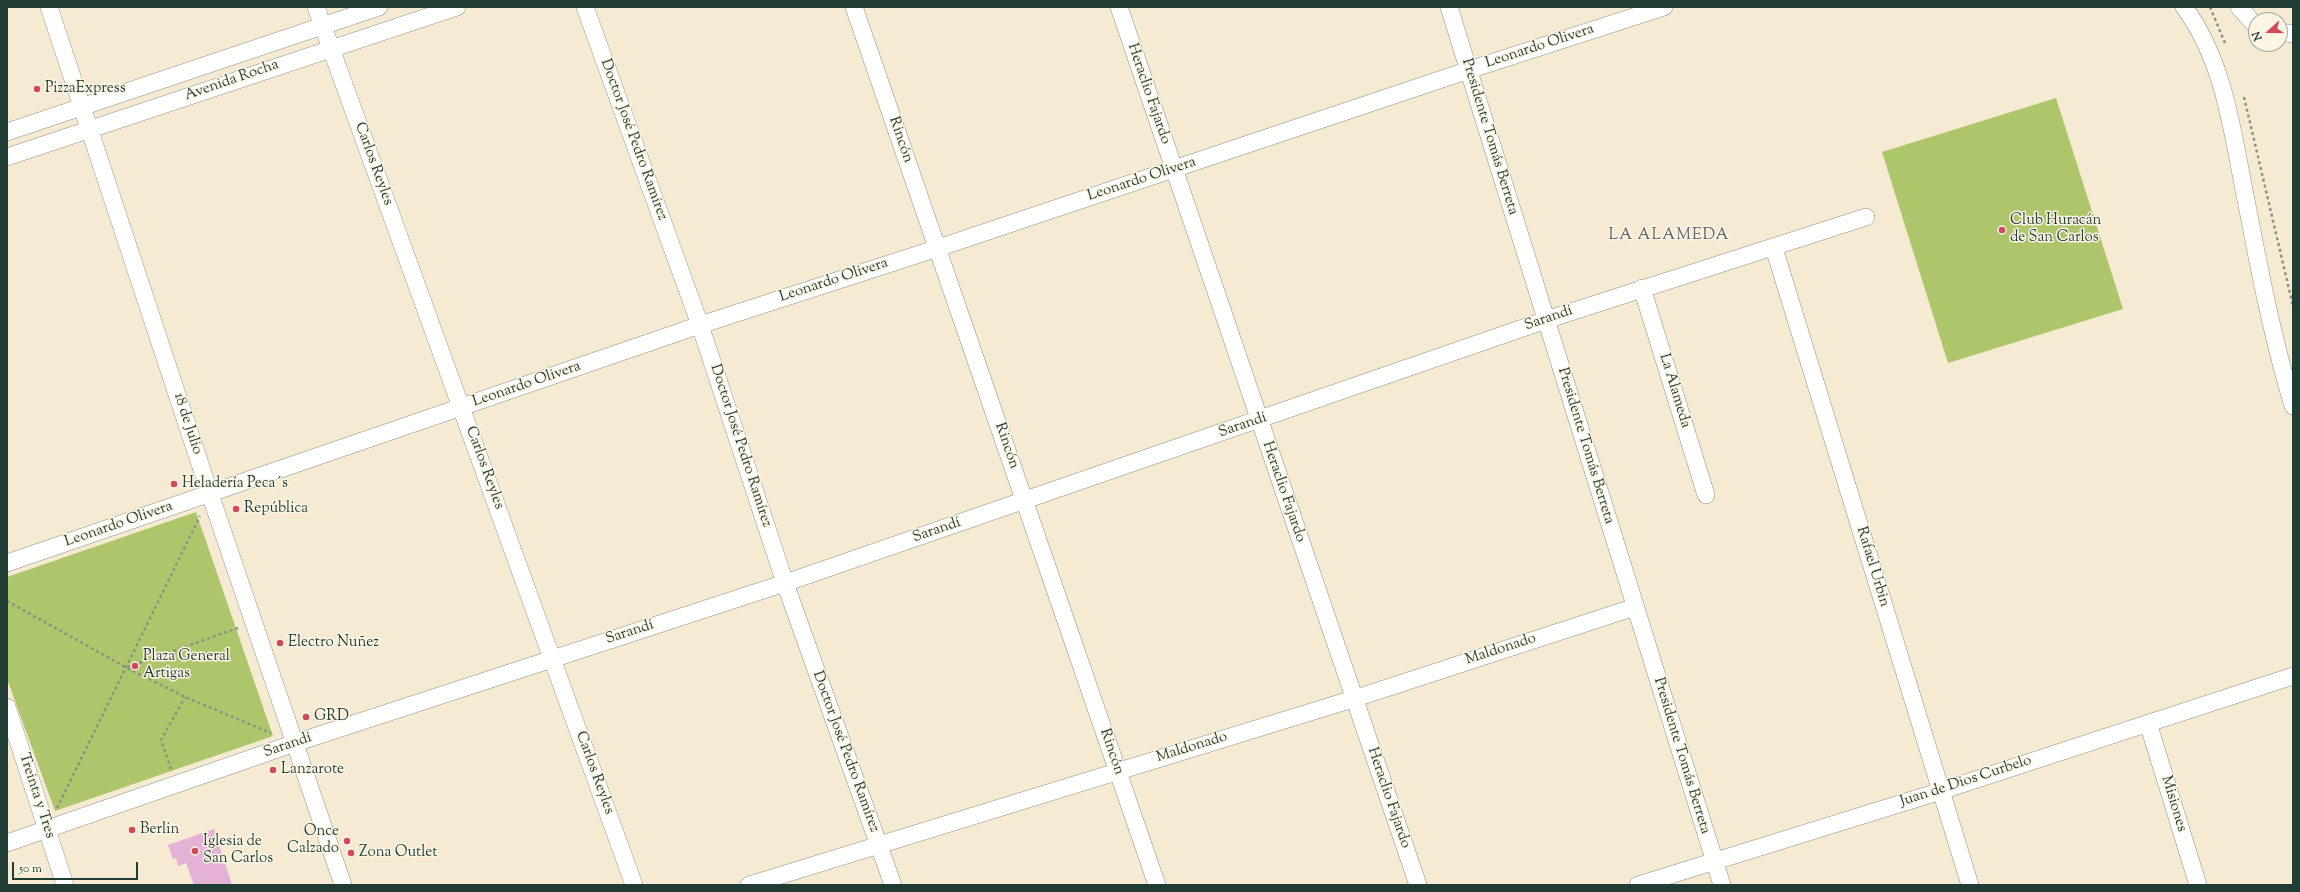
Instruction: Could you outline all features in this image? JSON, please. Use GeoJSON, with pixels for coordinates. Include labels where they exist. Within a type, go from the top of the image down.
{"type":"FeatureCollection","features":[{"type":"Feature","properties":{"kind":"street","name":"18 de Julio"},"geometry":{"type":"LineString","coordinates":[[49,7],[210,494],[343,885]]}},
{"type":"Feature","properties":{"kind":"street","name":"Carlos Reyles"},"geometry":{"type":"LineString","coordinates":[[316,7],[634,885]]}},
{"type":"Feature","properties":{"kind":"street","name":"Avenida Rocha"},"geometry":{"type":"LineString","coordinates":[[7,132],[380,7]]}},
{"type":"Feature","properties":{"kind":"street","name":"Avenida Rocha"},"geometry":{"type":"LineString","coordinates":[[7,157],[330,48],[457,7]]}},
{"type":"Feature","properties":{"kind":"street","name":"Doctor José Pedro Ramírez"},"geometry":{"type":"LineString","coordinates":[[585,7],[700,324],[785,583],[893,885]]}},
{"type":"Feature","properties":{"kind":"street","name":"Rincón"},"geometry":{"type":"LineString","coordinates":[[854,7],[1157,885]]}},
{"type":"Feature","properties":{"kind":"street","name":"Heraclio Fajardo"},"geometry":{"type":"LineString","coordinates":[[1119,7],[1353,699],[1418,885]]}},
{"type":"Feature","properties":{"kind":"street","name":"Presidente Tomás Berreta"},"geometry":{"type":"LineString","coordinates":[[1449,7],[1722,885]]}},
{"type":"Feature","properties":{"kind":"street","name":"Leonardo Olivera"},"geometry":{"type":"LineString","coordinates":[[7,563],[462,408],[700,324],[938,248],[1469,70],[1625,13],[1664,7]]}},
{"type":"Feature","properties":{"kind":"street"},"geometry":{"type":"LineString","coordinates":[[2184,7],[2199,27],[2216,66],[2233,134],[2279,359],[2293,406]]}},
{"type":"Feature","properties":{"kind":"street"},"geometry":{"type":"LineString","coordinates":[[2239,7],[2248,17]]}},
{"type":"Feature","properties":{"kind":"street","name":"Sarandí"},"geometry":{"type":"LineString","coordinates":[[7,843],[295,743],[785,583],[1546,320],[1642,288],[1774,248],[1866,217]]}},
{"type":"Feature","properties":{"kind":"street","name":"Rafael Urbin"},"geometry":{"type":"LineString","coordinates":[[1774,248],[1970,885]]}},
{"type":"Feature","properties":{"kind":"street","name":"La Alameda"},"geometry":{"type":"LineString","coordinates":[[1642,288],[1706,495]]}},
{"type":"Feature","properties":{"kind":"street","name":"Maldonado"},"geometry":{"type":"LineString","coordinates":[[749,885],[1117,770],[1353,699],[1635,607]]}},
{"type":"Feature","properties":{"kind":"street","name":"Juan de Dios Curbelo"},"geometry":{"type":"LineString","coordinates":[[1638,885],[1714,860],[1941,791],[2293,676]]}},
{"type":"Feature","properties":{"kind":"street","name":"Treinta y Tres"},"geometry":{"type":"LineString","coordinates":[[7,706],[65,885]]}},
{"type":"Feature","properties":{"kind":"street","name":"Misiones"},"geometry":{"type":"LineString","coordinates":[[2148,723],[2198,885]]}},
{"type":"Feature","properties":{"kind":"path"},"geometry":{"type":"LineString","coordinates":[[47,828],[127,668],[210,494]]}},
{"type":"Feature","properties":{"kind":"path"},"geometry":{"type":"LineString","coordinates":[[7,601],[127,668],[185,697],[295,743]]}},
{"type":"Feature","properties":{"kind":"path"},"geometry":{"type":"LineString","coordinates":[[127,668],[253,622]]}},
{"type":"Feature","properties":{"kind":"path"},"geometry":{"type":"LineString","coordinates":[[172,771],[161,740],[185,697]]}},
{"type":"Feature","properties":{"kind":"green space","name":"Club Huracán de San Carlos"},"geometry":{"type":"Polygon","coordinates":[[[2056,98],[2123,309],[1948,363],[1882,152],[2056,98]]]}},
{"type":"Feature","properties":{"kind":"green space"},"geometry":{"type":"Polygon","coordinates":[[[196,512],[273,736],[55,811],[7,679],[7,577],[196,512]]]}},
{"type":"Feature","properties":{"kind":"building","name":"Iglesia de San Carlos"},"geometry":{"type":"Polygon","coordinates":[[[214,829],[232,885],[194,885],[186,863],[178,866],[176,858],[173,859],[168,845],[214,829]]]}},
{"type":"Feature","properties":{"kind":"place","name":"PizzaExpress"},"geometry":{"type":"Point","coordinates":[37,89]}},
{"type":"Feature","properties":{"kind":"place","name":"Club Huracán de San Carlos"},"geometry":{"type":"Point","coordinates":[2002,230]}},
{"type":"Feature","properties":{"kind":"place","name":"Heladería Peca´s"},"geometry":{"type":"Point","coordinates":[174,484]}},
{"type":"Feature","properties":{"kind":"place","name":"República"},"geometry":{"type":"Point","coordinates":[236,509]}},
{"type":"Feature","properties":{"kind":"place","name":"Electro Nuñez"},"geometry":{"type":"Point","coordinates":[280,643]}},
{"type":"Feature","properties":{"kind":"place","name":"Plaza General Artigas"},"geometry":{"type":"Point","coordinates":[135,666]}},
{"type":"Feature","properties":{"kind":"place","name":"GRD"},"geometry":{"type":"Point","coordinates":[306,717]}},
{"type":"Feature","properties":{"kind":"place","name":"Lanzarote"},"geometry":{"type":"Point","coordinates":[273,770]}},
{"type":"Feature","properties":{"kind":"place","name":"Berlin"},"geometry":{"type":"Point","coordinates":[132,830]}},
{"type":"Feature","properties":{"kind":"place","name":"Once Calzado"},"geometry":{"type":"Point","coordinates":[347,841]}},
{"type":"Feature","properties":{"kind":"place","name":"Iglesia de San Carlos"},"geometry":{"type":"Point","coordinates":[195,851]}},
{"type":"Feature","properties":{"kind":"place","name":"Zona Outlet"},"geometry":{"type":"Point","coordinates":[351,853]}},
{"type":"Feature","properties":{"kind":"district","name":"LA ALAMEDA"},"geometry":{"type":"Point","coordinates":[1669,236]}}]}
